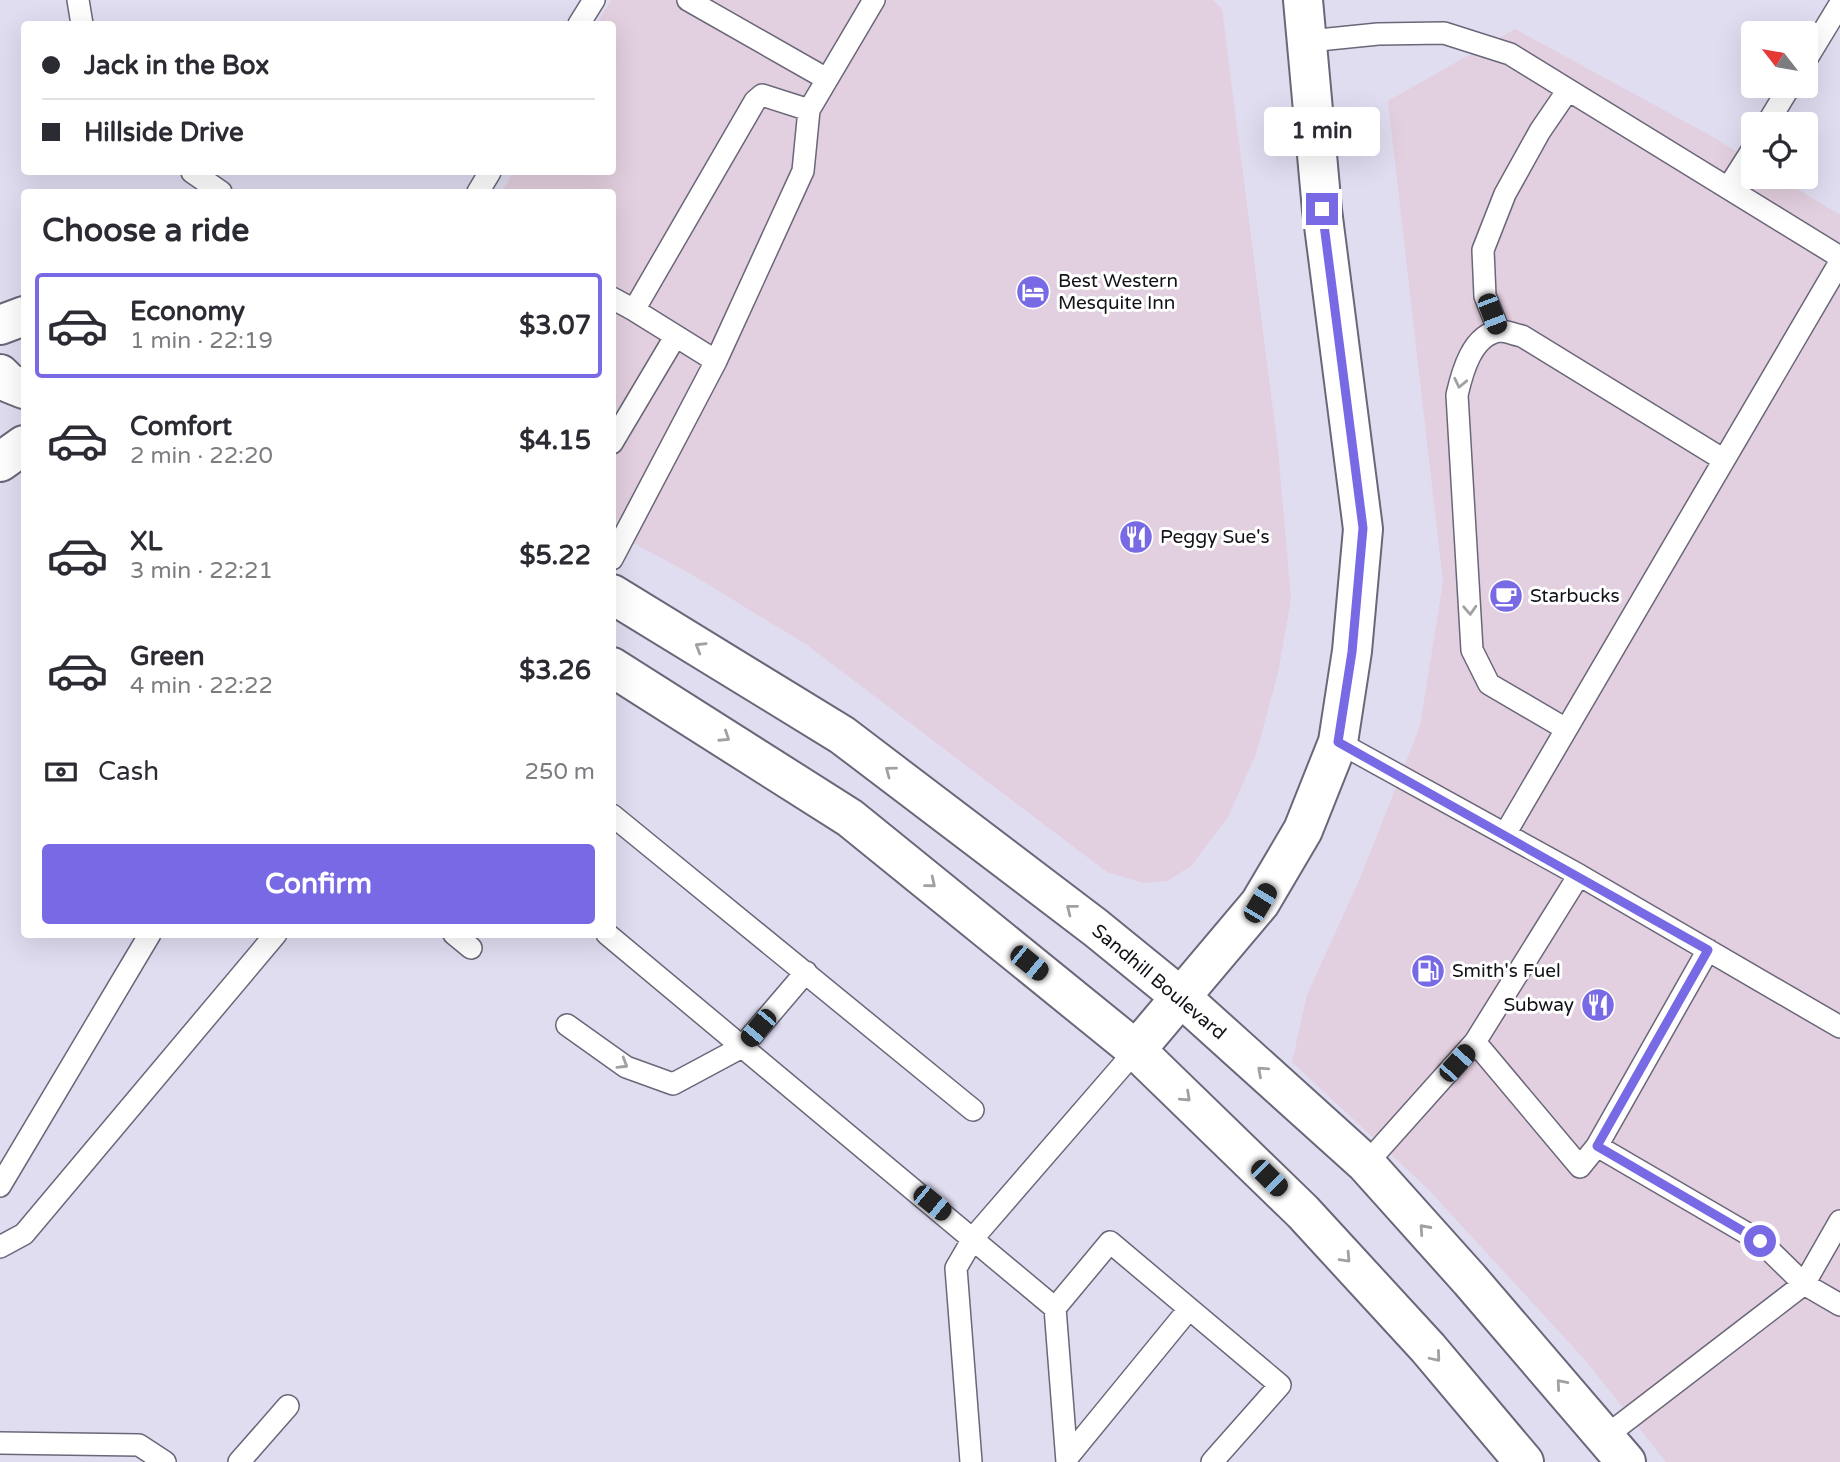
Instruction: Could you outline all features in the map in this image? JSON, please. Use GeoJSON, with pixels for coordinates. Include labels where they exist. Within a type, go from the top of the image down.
{"type":"FeatureCollection","features":[{"type":"Feature","properties":{"kind":"main road"},"geometry":{"type":"LineString","coordinates":[[1136,1050],[1260,903],[1303,830],[1338,742],[1352,652],[1363,528],[1322,209],[1309,41],[1303,0]]}},
{"type":"Feature","properties":{"kind":"main road"},"geometry":{"type":"LineString","coordinates":[[0,325],[21,317]]}},
{"type":"Feature","properties":{"kind":"main road"},"geometry":{"type":"LineString","coordinates":[[0,374],[9,383],[21,388]]}},
{"type":"Feature","properties":{"kind":"main road"},"geometry":{"type":"LineString","coordinates":[[0,463],[21,446]]}},
{"type":"Feature","properties":{"kind":"main road","name":"Sandhill Boulevard"},"geometry":{"type":"LineString","coordinates":[[616,596],[842,735],[1074,911],[1182,998],[1366,1164],[1616,1449]]}},
{"type":"Feature","properties":{"kind":"main road"},"geometry":{"type":"LineString","coordinates":[[616,670],[850,818],[1136,1050],[1303,1212],[1413,1332],[1524,1462]]}},
{"type":"Feature","properties":{"kind":"lane"},"geometry":{"type":"LineString","coordinates":[[78,0],[82,21]]}},
{"type":"Feature","properties":{"kind":"lane"},"geometry":{"type":"LineString","coordinates":[[581,21],[594,0]]}},
{"type":"Feature","properties":{"kind":"lane"},"geometry":{"type":"LineString","coordinates":[[688,0],[825,78]]}},
{"type":"Feature","properties":{"kind":"lane"},"geometry":{"type":"LineString","coordinates":[[616,551],[716,361],[803,171],[809,110],[825,78],[874,0]]}},
{"type":"Feature","properties":{"kind":"lane"},"geometry":{"type":"LineString","coordinates":[[1818,48],[1833,33],[1840,4]]}},
{"type":"Feature","properties":{"kind":"lane"},"geometry":{"type":"LineString","coordinates":[[1309,41],[1378,34],[1444,33],[1510,54],[1840,260],[1505,834]]}},
{"type":"Feature","properties":{"kind":"lane"},"geometry":{"type":"LineString","coordinates":[[1499,331],[1485,296],[1483,250],[1505,194],[1540,131],[1568,90]]}},
{"type":"Feature","properties":{"kind":"lane"},"geometry":{"type":"LineString","coordinates":[[634,310],[755,101],[762,95],[809,110]]}},
{"type":"Feature","properties":{"kind":"lane"},"geometry":{"type":"LineString","coordinates":[[1728,188],[1741,168]]}},
{"type":"Feature","properties":{"kind":"lane"},"geometry":{"type":"LineString","coordinates":[[196,175],[218,189]]}},
{"type":"Feature","properties":{"kind":"lane"},"geometry":{"type":"LineString","coordinates":[[616,300],[716,361]]}},
{"type":"Feature","properties":{"kind":"lane"},"geometry":{"type":"LineString","coordinates":[[1566,729],[1489,684],[1472,650],[1458,395],[1469,357],[1485,339],[1499,331],[1522,336],[1724,460]]}},
{"type":"Feature","properties":{"kind":"lane"},"geometry":{"type":"LineString","coordinates":[[616,436],[675,337]]}},
{"type":"Feature","properties":{"kind":"lane"},"geometry":{"type":"LineString","coordinates":[[1338,742],[1579,875],[1840,1027]]}},
{"type":"Feature","properties":{"kind":"lane"},"geometry":{"type":"LineString","coordinates":[[616,818],[973,1110]]}},
{"type":"Feature","properties":{"kind":"lane"},"geometry":{"type":"LineString","coordinates":[[1366,1164],[1475,1042],[1579,875]]}},
{"type":"Feature","properties":{"kind":"lane"},"geometry":{"type":"LineString","coordinates":[[0,1186],[148,938]]}},
{"type":"Feature","properties":{"kind":"lane"},"geometry":{"type":"LineString","coordinates":[[0,1247],[24,1234],[273,938]]}},
{"type":"Feature","properties":{"kind":"lane"},"geometry":{"type":"LineString","coordinates":[[612,938],[974,1237],[1055,1308],[1067,1460]]}},
{"type":"Feature","properties":{"kind":"lane"},"geometry":{"type":"LineString","coordinates":[[1475,1042],[1580,1167],[1597,1146],[1708,950]]}},
{"type":"Feature","properties":{"kind":"lane"},"geometry":{"type":"LineString","coordinates":[[567,1025],[626,1068],[673,1084],[742,1047],[806,972]]}},
{"type":"Feature","properties":{"kind":"lane"},"geometry":{"type":"LineString","coordinates":[[971,1462],[956,1268],[974,1237],[1136,1050]]}},
{"type":"Feature","properties":{"kind":"lane"},"geometry":{"type":"LineString","coordinates":[[1597,1146],[1760,1241],[1804,1284],[1840,1305]]}},
{"type":"Feature","properties":{"kind":"lane"},"geometry":{"type":"LineString","coordinates":[[1616,1449],[1804,1284],[1840,1221]]}},
{"type":"Feature","properties":{"kind":"lane"},"geometry":{"type":"LineString","coordinates":[[1055,1308],[1110,1242],[1280,1385],[1212,1462]]}},
{"type":"Feature","properties":{"kind":"lane"},"geometry":{"type":"LineString","coordinates":[[1067,1460],[1189,1309]]}},
{"type":"Feature","properties":{"kind":"lane"},"geometry":{"type":"LineString","coordinates":[[239,1462],[288,1406]]}},
{"type":"Feature","properties":{"kind":"lane"},"geometry":{"type":"LineString","coordinates":[[0,1443],[139,1445],[166,1462]]}},
{"type":"Feature","properties":{"kind":"shaded area"},"geometry":{"type":"Polygon","coordinates":[[[611,0],[1213,0],[1222,9],[1278,449],[1291,599],[1278,673],[1256,754],[1228,817],[1191,866],[1167,881],[1143,883],[1107,872],[807,645],[691,574],[616,534],[616,189],[504,189],[511,175],[616,175],[616,21],[599,21],[611,0]]]}},
{"type":"Feature","properties":{"kind":"shaded area"},"geometry":{"type":"Polygon","coordinates":[[[1515,29],[1741,154],[1741,189],[1798,189],[1840,215],[1840,1462],[1666,1462],[1586,1361],[1427,1188],[1292,1062],[1307,995],[1361,876],[1420,726],[1443,582],[1388,101],[1515,29]]]}},
{"type":"Feature","properties":{"kind":"place","name":"Best Western Mesquite Inn"},"geometry":{"type":"Point","coordinates":[1033,292]}},
{"type":"Feature","properties":{"kind":"place","name":"Peggy Sue's"},"geometry":{"type":"Point","coordinates":[1136,537]}},
{"type":"Feature","properties":{"kind":"place","name":"Starbucks"},"geometry":{"type":"Point","coordinates":[1506,596]}},
{"type":"Feature","properties":{"kind":"place","name":"Smith's Fuel"},"geometry":{"type":"Point","coordinates":[1428,971]}},
{"type":"Feature","properties":{"kind":"place","name":"Subway"},"geometry":{"type":"Point","coordinates":[1598,1005]}},
{"type":"Feature","properties":{"kind":"route"},"geometry":{"type":"LineString","coordinates":[[1322,209],[1363,528],[1352,652],[1338,742],[1579,875],[1708,950],[1597,1146],[1760,1241]]}}]}
